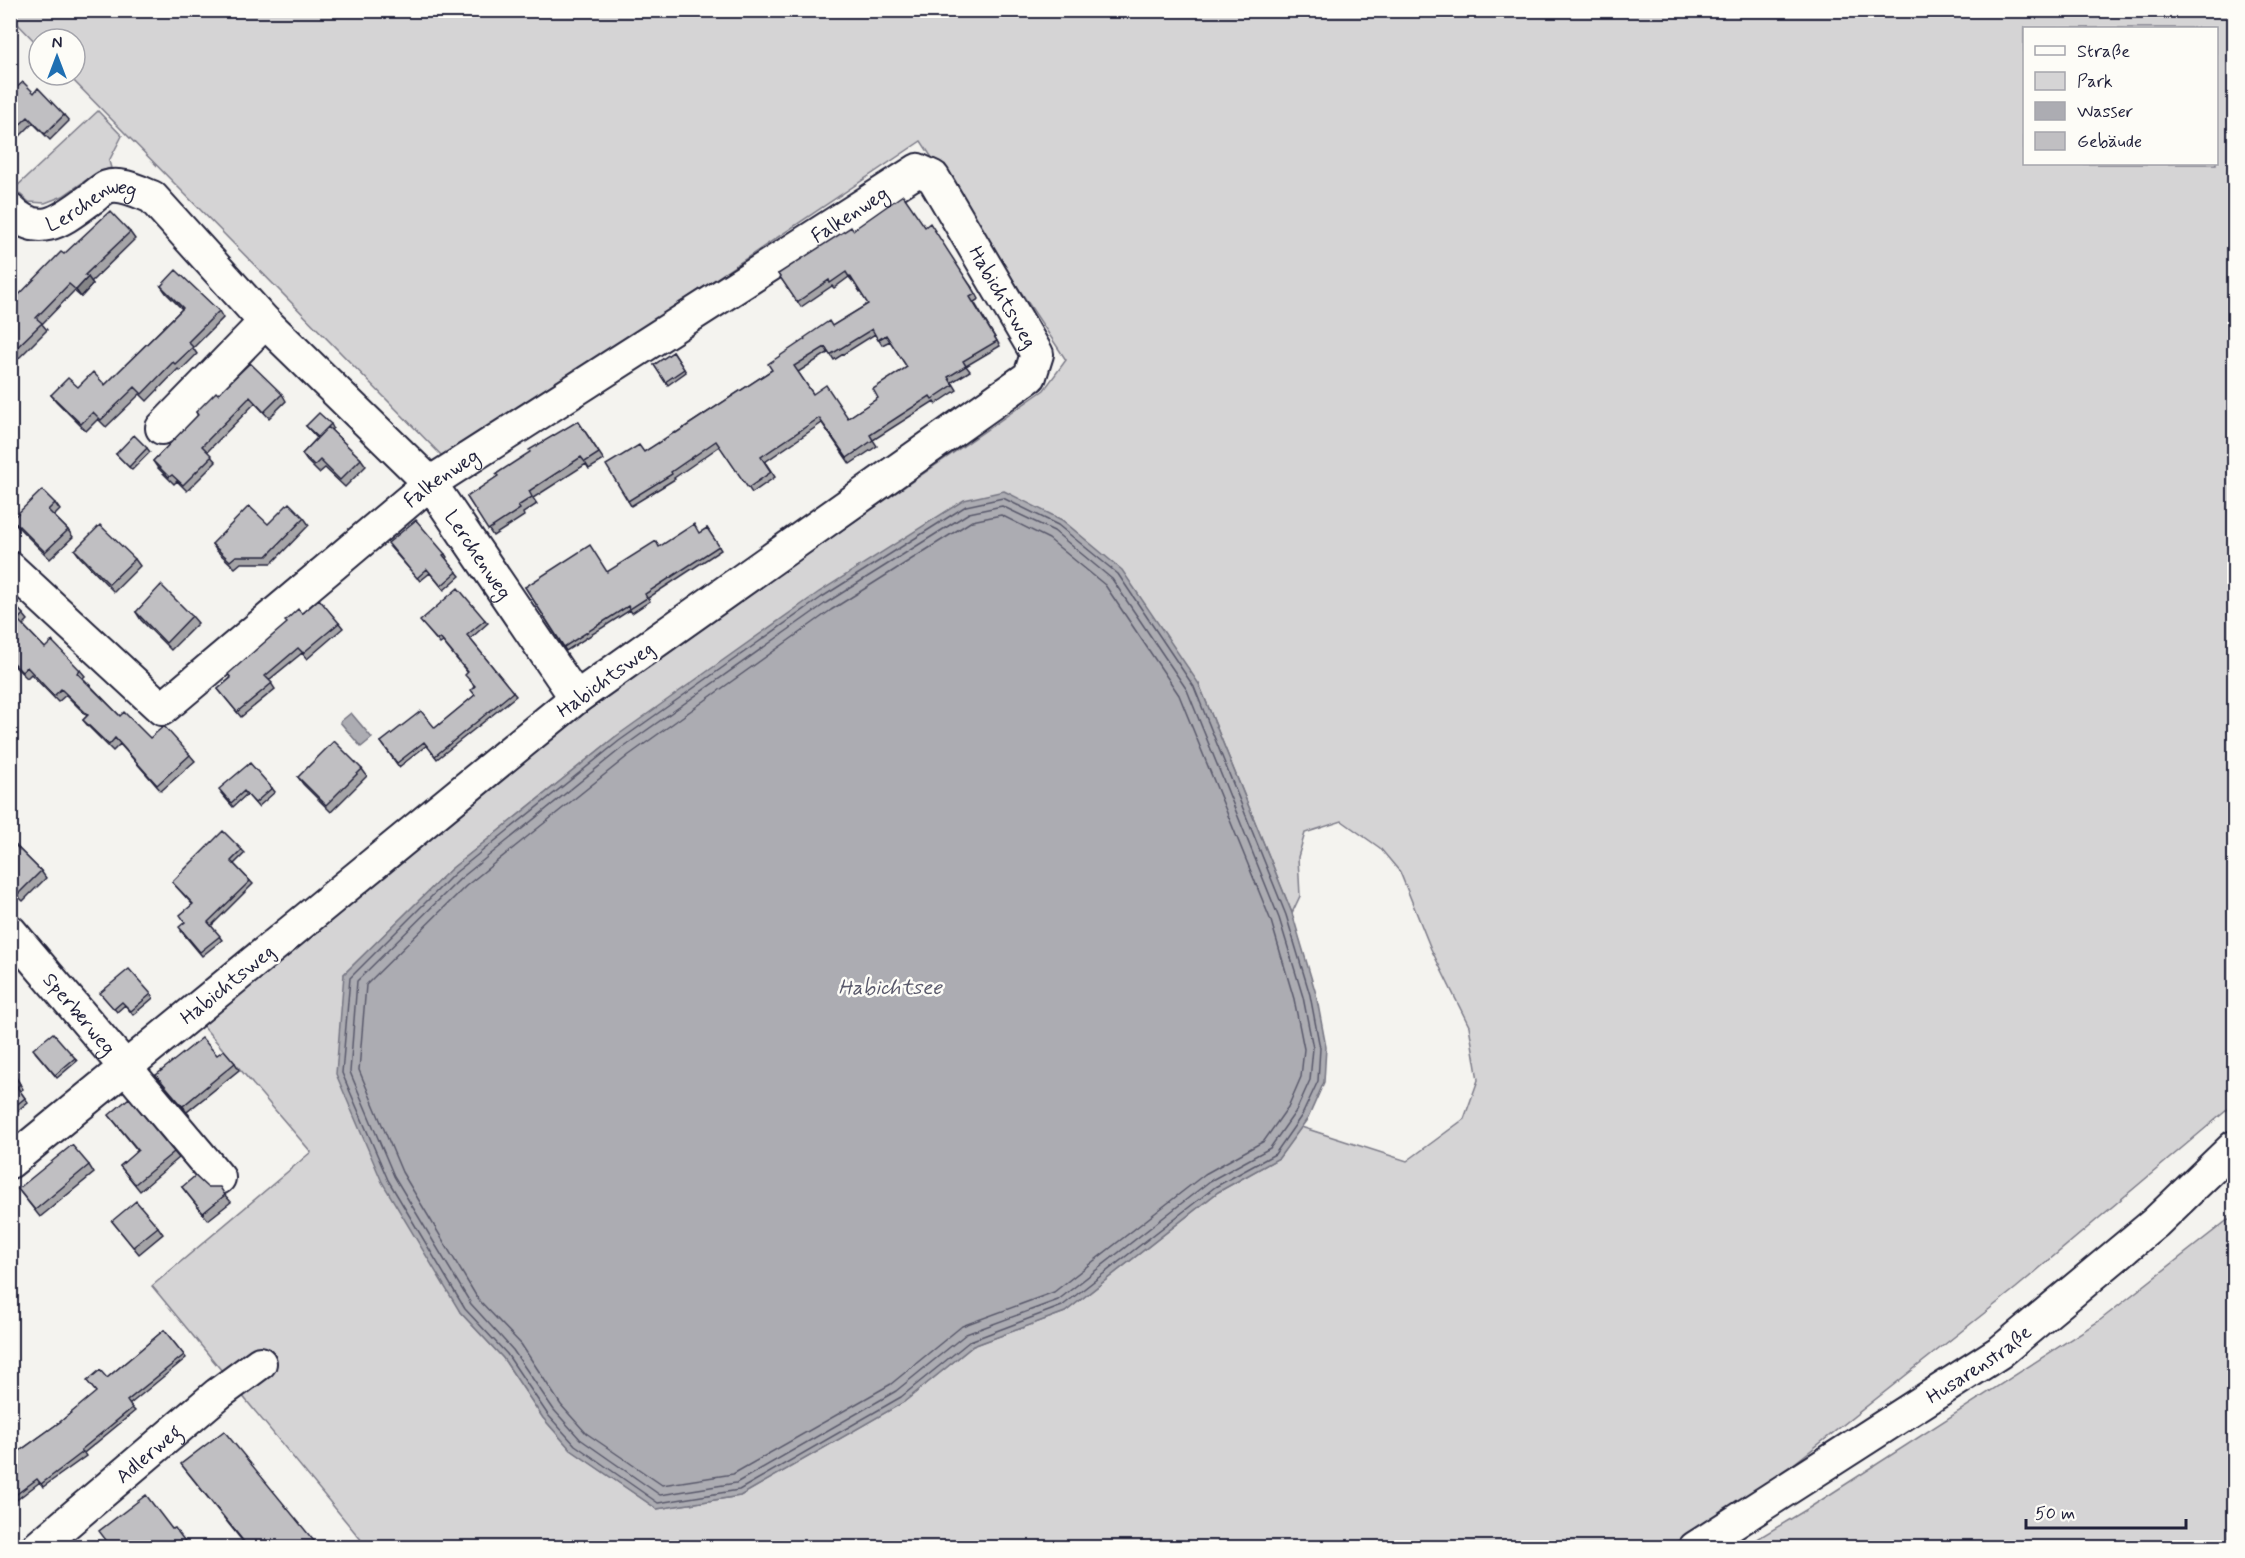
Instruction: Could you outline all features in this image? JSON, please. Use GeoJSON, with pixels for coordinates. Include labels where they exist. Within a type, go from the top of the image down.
{"type":"FeatureCollection","features":[{"type":"Feature","properties":{"kind":"street","name":"Falkenweg"},"geometry":{"type":"LineString","coordinates":[[10,568],[162,709],[430,483],[918,170]]}},
{"type":"Feature","properties":{"kind":"street","name":"Habichtsweg"},"geometry":{"type":"LineString","coordinates":[[10,1162],[576,698],[1030,376],[1037,354],[933,177],[918,170]]}},
{"type":"Feature","properties":{"kind":"street","name":"Lerchenweg"},"geometry":{"type":"LineString","coordinates":[[10,210],[16,216],[47,226],[66,217],[107,187],[129,188],[152,197],[265,322],[430,483],[576,698]]}},
{"type":"Feature","properties":{"kind":"street"},"geometry":{"type":"LineString","coordinates":[[162,428],[265,322]]}},
{"type":"Feature","properties":{"kind":"street","name":"Sperberweg"},"geometry":{"type":"LineString","coordinates":[[10,931],[219,1178]]}},
{"type":"Feature","properties":{"kind":"street","name":"Husarenstraße"},"geometry":{"type":"LineString","coordinates":[[1695,1548],[2000,1352],[2156,1223],[2235,1147]]}},
{"type":"Feature","properties":{"kind":"street","name":"Adlerweg"},"geometry":{"type":"LineString","coordinates":[[37,1548],[218,1394],[260,1363]]}},
{"type":"Feature","properties":{"kind":"green space"},"geometry":{"type":"Polygon","coordinates":[[[10,11],[2234,11],[2234,1104],[2016,1288],[1752,1497],[1667,1547],[367,1547],[152,1286],[311,1152],[203,1026],[270,964],[584,709],[1044,390],[1066,360],[921,141],[446,460],[80,87],[87,87],[87,27],[27,27],[27,34],[11,17],[10,11]],[[1199,684],[615,737],[451,869],[344,974],[460,1312],[503,1358],[543,1418],[571,1450],[657,1509],[740,1496],[904,1402],[973,1346],[1065,1312],[1218,1192],[1279,1158],[1301,1127],[1407,1161],[1464,1119],[1478,1080],[1469,1026],[1431,949],[1400,872],[1380,848],[1342,821],[1305,833],[1298,857],[1300,896],[1292,913],[1199,684]]]}},
{"type":"Feature","properties":{"kind":"green space"},"geometry":{"type":"Polygon","coordinates":[[[98,111],[122,136],[109,161],[111,168],[98,172],[63,196],[45,203],[29,202],[14,189],[98,111]]]}},
{"type":"Feature","properties":{"kind":"green space"},"geometry":{"type":"Polygon","coordinates":[[[2234,1215],[2234,1547],[1744,1547],[1809,1508],[2099,1321],[2234,1215]]]}},
{"type":"Feature","properties":{"kind":"water","name":"Habichtsee"},"geometry":{"type":"Polygon","coordinates":[[[1004,491],[1062,520],[1122,570],[1199,684],[1292,913],[1316,994],[1326,1047],[1324,1082],[1308,1118],[1279,1158],[1218,1192],[1065,1312],[973,1346],[904,1402],[740,1496],[657,1509],[571,1450],[543,1418],[503,1358],[460,1312],[382,1182],[336,1074],[344,974],[451,869],[615,737],[819,592],[964,500],[1004,491]]]}},
{"type":"Feature","properties":{"kind":"water"},"geometry":{"type":"Polygon","coordinates":[[[351,713],[372,738],[361,747],[340,722],[351,713]]]}},
{"type":"Feature","properties":{"kind":"building"},"geometry":{"type":"Polygon","coordinates":[[[23,82],[34,93],[38,88],[64,115],[45,134],[28,117],[12,132],[10,131],[10,84],[15,89],[23,82]]]}},
{"type":"Feature","properties":{"kind":"building"},"geometry":{"type":"Polygon","coordinates":[[[903,195],[925,227],[930,223],[970,285],[975,294],[970,297],[997,341],[963,361],[966,366],[948,377],[953,385],[932,399],[930,396],[870,435],[873,440],[847,458],[819,418],[761,457],[771,472],[748,488],[716,441],[671,472],[672,474],[628,501],[606,465],[639,445],[644,452],[676,433],[772,370],[768,364],[829,321],[832,326],[868,304],[846,272],[830,283],[829,280],[797,302],[778,274],[851,227],[853,230],[903,195]],[[872,329],[830,355],[825,347],[794,366],[813,394],[826,385],[848,418],[878,398],[873,389],[907,367],[886,335],[878,340],[872,329]]]}},
{"type":"Feature","properties":{"kind":"building"},"geometry":{"type":"Polygon","coordinates":[[[110,211],[130,232],[85,275],[88,277],[76,290],[69,284],[36,318],[42,323],[12,352],[10,351],[10,304],[61,252],[64,254],[110,211]]]}},
{"type":"Feature","properties":{"kind":"building"},"geometry":{"type":"Polygon","coordinates":[[[176,270],[219,311],[188,342],[193,347],[175,364],[173,362],[142,394],[135,387],[101,420],[93,412],[81,424],[51,395],[68,378],[78,387],[93,372],[105,385],[183,308],[161,286],[176,270]]]}},
{"type":"Feature","properties":{"kind":"building"},"geometry":{"type":"Polygon","coordinates":[[[673,352],[684,369],[665,382],[654,365],[673,352]]]}},
{"type":"Feature","properties":{"kind":"building"},"geometry":{"type":"Polygon","coordinates":[[[250,363],[282,394],[264,412],[250,397],[202,446],[212,456],[183,485],[172,475],[169,477],[153,461],[198,415],[196,412],[250,363]]]}},
{"type":"Feature","properties":{"kind":"building"},"geometry":{"type":"Polygon","coordinates":[[[319,413],[331,424],[318,437],[306,426],[319,413]]]}},
{"type":"Feature","properties":{"kind":"building"},"geometry":{"type":"Polygon","coordinates":[[[578,421],[599,453],[585,462],[581,457],[529,491],[532,497],[518,506],[520,509],[488,530],[467,497],[498,476],[496,474],[530,452],[529,450],[578,421]]]}},
{"type":"Feature","properties":{"kind":"building"},"geometry":{"type":"Polygon","coordinates":[[[328,427],[361,459],[340,480],[320,460],[314,466],[302,454],[328,427]]]}},
{"type":"Feature","properties":{"kind":"building"},"geometry":{"type":"Polygon","coordinates":[[[134,435],[147,448],[129,467],[116,454],[134,435]]]}},
{"type":"Feature","properties":{"kind":"building"},"geometry":{"type":"Polygon","coordinates":[[[42,490],[55,503],[48,510],[68,530],[45,552],[12,519],[42,490]]]}},
{"type":"Feature","properties":{"kind":"building"},"geometry":{"type":"Polygon","coordinates":[[[289,503],[304,518],[267,556],[236,556],[230,561],[212,544],[249,506],[268,524],[289,503]]]}},
{"type":"Feature","properties":{"kind":"building"},"geometry":{"type":"Polygon","coordinates":[[[416,520],[457,572],[441,586],[427,569],[417,578],[388,543],[416,520]]]}},
{"type":"Feature","properties":{"kind":"building"},"geometry":{"type":"Polygon","coordinates":[[[694,524],[699,533],[707,528],[719,546],[645,594],[647,598],[630,609],[628,606],[564,647],[525,587],[590,545],[607,572],[656,541],[659,547],[694,524]]]}},
{"type":"Feature","properties":{"kind":"building"},"geometry":{"type":"Polygon","coordinates":[[[100,525],[135,559],[109,584],[75,550],[100,525]]]}},
{"type":"Feature","properties":{"kind":"building"},"geometry":{"type":"Polygon","coordinates":[[[161,585],[192,616],[166,643],[136,612],[161,585]]]}},
{"type":"Feature","properties":{"kind":"building"},"geometry":{"type":"Polygon","coordinates":[[[458,588],[485,620],[467,635],[513,692],[435,756],[424,742],[397,763],[381,742],[421,711],[435,728],[475,695],[471,690],[475,686],[465,675],[468,672],[440,638],[437,640],[420,621],[458,588]]]}},
{"type":"Feature","properties":{"kind":"building"},"geometry":{"type":"Polygon","coordinates":[[[319,599],[339,623],[303,653],[298,648],[265,676],[272,683],[237,712],[218,689],[231,678],[228,674],[287,623],[285,621],[298,609],[302,614],[319,599]]]}},
{"type":"Feature","properties":{"kind":"building"},"geometry":{"type":"Polygon","coordinates":[[[10,601],[23,614],[18,620],[45,648],[52,641],[80,670],[77,673],[120,716],[124,712],[150,738],[164,726],[190,755],[157,785],[115,738],[109,745],[83,720],[88,715],[61,689],[54,696],[27,667],[22,672],[10,660],[10,601]]]}},
{"type":"Feature","properties":{"kind":"building"},"geometry":{"type":"Polygon","coordinates":[[[334,741],[362,769],[326,805],[298,777],[334,741]]]}},
{"type":"Feature","properties":{"kind":"building"},"geometry":{"type":"Polygon","coordinates":[[[250,763],[272,788],[255,803],[244,791],[231,803],[219,789],[250,763]]]}},
{"type":"Feature","properties":{"kind":"building"},"geometry":{"type":"Polygon","coordinates":[[[223,831],[242,850],[231,861],[250,881],[208,922],[220,936],[200,952],[179,927],[185,922],[180,915],[193,904],[172,882],[223,831]]]}},
{"type":"Feature","properties":{"kind":"building"},"geometry":{"type":"Polygon","coordinates":[[[10,840],[41,871],[18,894],[10,886],[10,840]]]}},
{"type":"Feature","properties":{"kind":"building"},"geometry":{"type":"Polygon","coordinates":[[[129,969],[151,994],[131,1011],[122,1002],[114,1009],[100,993],[129,969]]]}},
{"type":"Feature","properties":{"kind":"building"},"geometry":{"type":"Polygon","coordinates":[[[53,1033],[75,1058],[55,1075],[33,1049],[53,1033]]]}},
{"type":"Feature","properties":{"kind":"building"},"geometry":{"type":"Polygon","coordinates":[[[202,1038],[217,1055],[224,1050],[235,1063],[183,1106],[185,1109],[156,1075],[202,1038]]]}},
{"type":"Feature","properties":{"kind":"building"},"geometry":{"type":"Polygon","coordinates":[[[10,1068],[20,1084],[17,1087],[25,1098],[10,1110],[10,1068]]]}},
{"type":"Feature","properties":{"kind":"building"},"geometry":{"type":"Polygon","coordinates":[[[129,1098],[174,1152],[135,1184],[120,1166],[138,1150],[109,1115],[129,1098]]]}},
{"type":"Feature","properties":{"kind":"building"},"geometry":{"type":"Polygon","coordinates":[[[72,1145],[89,1165],[35,1210],[18,1189],[72,1145]]]}},
{"type":"Feature","properties":{"kind":"building"},"geometry":{"type":"Polygon","coordinates":[[[195,1176],[207,1187],[220,1187],[225,1195],[203,1213],[182,1187],[195,1176]]]}},
{"type":"Feature","properties":{"kind":"building"},"geometry":{"type":"Polygon","coordinates":[[[136,1201],[158,1227],[133,1247],[112,1221],[136,1201]]]}},
{"type":"Feature","properties":{"kind":"building"},"geometry":{"type":"Polygon","coordinates":[[[164,1330],[184,1355],[127,1401],[132,1408],[81,1450],[83,1452],[41,1484],[37,1479],[10,1499],[10,1458],[60,1422],[96,1392],[87,1381],[100,1370],[107,1378],[164,1330]]]}},
{"type":"Feature","properties":{"kind":"building"},"geometry":{"type":"Polygon","coordinates":[[[224,1431],[314,1541],[310,1544],[313,1548],[249,1548],[181,1464],[224,1431]]]}},
{"type":"Feature","properties":{"kind":"building"},"geometry":{"type":"Polygon","coordinates":[[[146,1495],[190,1548],[112,1548],[99,1531],[146,1495]]]}}]}
